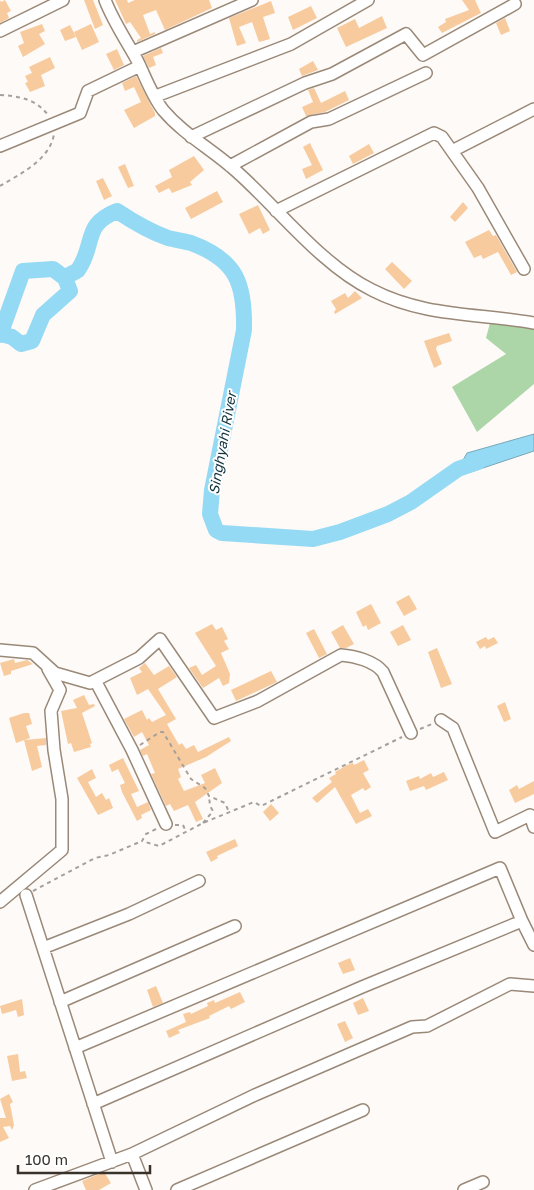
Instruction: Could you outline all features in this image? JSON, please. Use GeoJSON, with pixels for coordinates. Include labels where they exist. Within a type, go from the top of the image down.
{"type":"FeatureCollection","features":[{"type":"Feature","properties":{"kind":"street"},"geometry":{"type":"LineString","coordinates":[[0,31],[63,0]]}},
{"type":"Feature","properties":{"kind":"street"},"geometry":{"type":"LineString","coordinates":[[105,0],[112,19],[140,66],[162,109],[191,137],[230,166],[292,228],[337,266],[371,290],[417,307],[455,315],[534,323]]}},
{"type":"Feature","properties":{"kind":"street"},"geometry":{"type":"LineString","coordinates":[[132,52],[252,0]]}},
{"type":"Feature","properties":{"kind":"street"},"geometry":{"type":"LineString","coordinates":[[156,96],[291,44],[368,0]]}},
{"type":"Feature","properties":{"kind":"street"},"geometry":{"type":"LineString","coordinates":[[191,137],[305,84],[332,74],[406,34],[423,54],[515,4]]}},
{"type":"Feature","properties":{"kind":"street"},"geometry":{"type":"LineString","coordinates":[[0,146],[80,113],[88,91],[140,66]]}},
{"type":"Feature","properties":{"kind":"street"},"geometry":{"type":"LineString","coordinates":[[230,166],[311,122],[329,119],[426,74]]}},
{"type":"Feature","properties":{"kind":"street"},"geometry":{"type":"LineString","coordinates":[[452,152],[534,109]]}},
{"type":"Feature","properties":{"kind":"street"},"geometry":{"type":"LineString","coordinates":[[276,211],[434,132],[442,137],[478,188],[524,269]]}},
{"type":"Feature","properties":{"kind":"street"},"geometry":{"type":"LineString","coordinates":[[0,650],[33,653],[55,673],[90,683],[96,682],[101,676],[138,658],[160,639],[214,718],[258,701],[341,654],[351,656],[378,666],[383,672],[411,733]]}},
{"type":"Feature","properties":{"kind":"street"},"geometry":{"type":"LineString","coordinates":[[0,902],[62,850],[62,800],[54,750],[51,710],[60,690],[48,668]]}},
{"type":"Feature","properties":{"kind":"street"},"geometry":{"type":"LineString","coordinates":[[96,682],[132,750],[166,824]]}},
{"type":"Feature","properties":{"kind":"street"},"geometry":{"type":"LineString","coordinates":[[441,720],[453,728],[495,832],[532,814],[534,827]]}},
{"type":"Feature","properties":{"kind":"street"},"geometry":{"type":"LineString","coordinates":[[75,1048],[500,868],[534,945]]}},
{"type":"Feature","properties":{"kind":"street"},"geometry":{"type":"LineString","coordinates":[[43,948],[129,914],[199,881]]}},
{"type":"Feature","properties":{"kind":"street"},"geometry":{"type":"LineString","coordinates":[[26,895],[112,1162]]}},
{"type":"Feature","properties":{"kind":"street"},"geometry":{"type":"LineString","coordinates":[[93,1104],[362,987],[522,921]]}},
{"type":"Feature","properties":{"kind":"street"},"geometry":{"type":"LineString","coordinates":[[60,1002],[235,926]]}},
{"type":"Feature","properties":{"kind":"street"},"geometry":{"type":"LineString","coordinates":[[35,1190],[132,1154],[255,1095],[412,1027],[427,1026],[510,984],[534,986]]}},
{"type":"Feature","properties":{"kind":"street"},"geometry":{"type":"LineString","coordinates":[[178,1190],[363,1110]]}},
{"type":"Feature","properties":{"kind":"street"},"geometry":{"type":"LineString","coordinates":[[132,1154],[146,1190]]}},
{"type":"Feature","properties":{"kind":"street"},"geometry":{"type":"LineString","coordinates":[[464,1190],[484,1182]]}},
{"type":"Feature","properties":{"kind":"path"},"geometry":{"type":"LineString","coordinates":[[0,95],[20,96],[42,106],[55,123],[52,143],[32,168],[0,186]]}},
{"type":"Feature","properties":{"kind":"path"},"geometry":{"type":"LineString","coordinates":[[142,841],[159,846],[203,823],[254,802],[261,806],[441,720]]}},
{"type":"Feature","properties":{"kind":"path"},"geometry":{"type":"LineString","coordinates":[[132,750],[160,732],[163,732],[191,779],[205,788],[209,796],[213,812],[203,823]]}},
{"type":"Feature","properties":{"kind":"path"},"geometry":{"type":"LineString","coordinates":[[209,796],[225,803],[229,812]]}},
{"type":"Feature","properties":{"kind":"path"},"geometry":{"type":"LineString","coordinates":[[26,895],[95,858],[109,855],[142,841],[146,834],[166,824],[183,825],[186,832]]}},
{"type":"Feature","properties":{"kind":"green space"},"geometry":{"type":"Polygon","coordinates":[[[490,323],[534,327],[534,384],[477,432],[452,387],[506,354],[486,338],[490,323]]]}},
{"type":"Feature","properties":{"kind":"water"},"geometry":{"type":"Polygon","coordinates":[[[534,434],[534,451],[471,472],[458,469],[467,453],[534,434]]]}},
{"type":"Feature","properties":{"kind":"building"},"geometry":{"type":"Polygon","coordinates":[[[0,0],[1,2],[5,0],[11,11],[7,13],[9,18],[0,23],[0,0]]]}},
{"type":"Feature","properties":{"kind":"building"},"geometry":{"type":"Polygon","coordinates":[[[84,0],[93,0],[103,25],[95,29],[84,0]]]}},
{"type":"Feature","properties":{"kind":"building"},"geometry":{"type":"Polygon","coordinates":[[[115,0],[127,0],[128,3],[135,0],[209,0],[212,8],[165,30],[156,10],[143,15],[150,34],[155,32],[155,34],[137,42],[141,38],[130,22],[126,24],[115,0]]]}},
{"type":"Feature","properties":{"kind":"building"},"geometry":{"type":"Polygon","coordinates":[[[462,0],[475,0],[481,13],[442,33],[438,27],[446,22],[445,19],[469,10],[462,0]]]}},
{"type":"Feature","properties":{"kind":"building"},"geometry":{"type":"Polygon","coordinates":[[[271,1],[275,13],[263,17],[270,39],[259,42],[252,22],[239,27],[246,43],[237,46],[229,18],[271,1]]]}},
{"type":"Feature","properties":{"kind":"building"},"geometry":{"type":"Polygon","coordinates":[[[311,6],[317,18],[293,30],[288,17],[311,6]]]}},
{"type":"Feature","properties":{"kind":"building"},"geometry":{"type":"Polygon","coordinates":[[[382,16],[387,28],[346,47],[337,28],[355,19],[359,28],[382,16]]]}},
{"type":"Feature","properties":{"kind":"building"},"geometry":{"type":"Polygon","coordinates":[[[505,18],[510,31],[501,35],[496,23],[505,18]]]}},
{"type":"Feature","properties":{"kind":"building"},"geometry":{"type":"Polygon","coordinates":[[[42,24],[45,31],[39,34],[45,44],[23,57],[18,46],[24,43],[20,32],[42,24]]]}},
{"type":"Feature","properties":{"kind":"building"},"geometry":{"type":"Polygon","coordinates":[[[91,24],[99,42],[82,50],[74,32],[91,24]]]}},
{"type":"Feature","properties":{"kind":"building"},"geometry":{"type":"Polygon","coordinates":[[[70,25],[76,37],[65,41],[60,30],[70,25]]]}},
{"type":"Feature","properties":{"kind":"building"},"geometry":{"type":"Polygon","coordinates":[[[161,48],[163,53],[153,57],[156,65],[149,68],[143,56],[161,48]]]}},
{"type":"Feature","properties":{"kind":"building"},"geometry":{"type":"Polygon","coordinates":[[[117,49],[124,65],[114,70],[106,54],[117,49]]]}},
{"type":"Feature","properties":{"kind":"building"},"geometry":{"type":"Polygon","coordinates":[[[50,57],[55,68],[41,75],[45,86],[30,92],[25,83],[28,82],[25,76],[32,73],[29,67],[50,57]]]}},
{"type":"Feature","properties":{"kind":"building"},"geometry":{"type":"Polygon","coordinates":[[[313,61],[318,70],[302,76],[299,69],[313,61]]]}},
{"type":"Feature","properties":{"kind":"building"},"geometry":{"type":"Polygon","coordinates":[[[136,76],[155,116],[134,128],[124,110],[141,102],[134,87],[125,91],[122,83],[136,76]]]}},
{"type":"Feature","properties":{"kind":"building"},"geometry":{"type":"Polygon","coordinates":[[[314,88],[321,103],[345,91],[349,100],[325,112],[306,116],[302,107],[313,102],[308,90],[314,88]]]}},
{"type":"Feature","properties":{"kind":"building"},"geometry":{"type":"Polygon","coordinates":[[[310,143],[323,170],[306,179],[302,169],[312,165],[303,147],[310,143]]]}},
{"type":"Feature","properties":{"kind":"building"},"geometry":{"type":"Polygon","coordinates":[[[369,144],[374,153],[353,164],[349,156],[369,144]]]}},
{"type":"Feature","properties":{"kind":"building"},"geometry":{"type":"Polygon","coordinates":[[[194,156],[204,170],[190,182],[192,185],[172,193],[169,188],[159,193],[155,186],[172,177],[169,170],[194,156]]]}},
{"type":"Feature","properties":{"kind":"building"},"geometry":{"type":"Polygon","coordinates":[[[125,164],[134,186],[128,188],[118,167],[125,164]]]}},
{"type":"Feature","properties":{"kind":"building"},"geometry":{"type":"Polygon","coordinates":[[[103,178],[112,196],[104,200],[96,181],[103,178]]]}},
{"type":"Feature","properties":{"kind":"building"},"geometry":{"type":"Polygon","coordinates":[[[217,191],[223,202],[191,219],[185,208],[217,191]]]}},
{"type":"Feature","properties":{"kind":"building"},"geometry":{"type":"Polygon","coordinates":[[[463,202],[468,208],[455,222],[450,217],[463,202]]]}},
{"type":"Feature","properties":{"kind":"building"},"geometry":{"type":"Polygon","coordinates":[[[258,205],[270,230],[263,234],[260,228],[249,234],[239,214],[258,205]]]}},
{"type":"Feature","properties":{"kind":"building"},"geometry":{"type":"Polygon","coordinates":[[[489,230],[493,236],[496,235],[517,272],[511,275],[498,252],[483,259],[481,255],[474,258],[465,242],[489,230]]]}},
{"type":"Feature","properties":{"kind":"building"},"geometry":{"type":"Polygon","coordinates":[[[392,262],[412,281],[404,289],[385,269],[392,262]]]}},
{"type":"Feature","properties":{"kind":"building"},"geometry":{"type":"Polygon","coordinates":[[[355,291],[362,298],[335,314],[336,309],[331,301],[345,293],[348,298],[355,291]]]}},
{"type":"Feature","properties":{"kind":"building"},"geometry":{"type":"Polygon","coordinates":[[[449,333],[452,341],[437,346],[436,349],[442,364],[434,368],[424,341],[449,333]]]}},
{"type":"Feature","properties":{"kind":"building"},"geometry":{"type":"Polygon","coordinates":[[[409,595],[417,609],[404,616],[396,602],[409,595]]]}},
{"type":"Feature","properties":{"kind":"building"},"geometry":{"type":"Polygon","coordinates":[[[371,604],[381,623],[368,630],[366,625],[363,627],[356,612],[371,604]]]}},
{"type":"Feature","properties":{"kind":"building"},"geometry":{"type":"Polygon","coordinates":[[[212,624],[216,630],[222,627],[228,639],[224,641],[229,649],[221,653],[230,674],[229,683],[223,686],[219,678],[203,688],[189,668],[196,665],[202,675],[216,666],[195,633],[212,624]]]}},
{"type":"Feature","properties":{"kind":"building"},"geometry":{"type":"Polygon","coordinates":[[[343,625],[354,644],[346,648],[340,648],[331,632],[343,625]]]}},
{"type":"Feature","properties":{"kind":"building"},"geometry":{"type":"Polygon","coordinates":[[[403,625],[411,640],[398,646],[390,632],[403,625]]]}},
{"type":"Feature","properties":{"kind":"building"},"geometry":{"type":"Polygon","coordinates":[[[314,629],[327,654],[319,658],[306,633],[314,629]]]}},
{"type":"Feature","properties":{"kind":"building"},"geometry":{"type":"Polygon","coordinates":[[[486,637],[488,640],[494,637],[498,643],[486,649],[485,646],[480,649],[476,642],[486,637]]]}},
{"type":"Feature","properties":{"kind":"building"},"geometry":{"type":"Polygon","coordinates":[[[437,648],[452,684],[441,688],[428,652],[437,648]]]}},
{"type":"Feature","properties":{"kind":"building"},"geometry":{"type":"Polygon","coordinates":[[[14,659],[15,663],[27,660],[33,664],[11,671],[11,674],[4,676],[0,663],[14,659]]]}},
{"type":"Feature","properties":{"kind":"building"},"geometry":{"type":"Polygon","coordinates":[[[145,663],[154,675],[169,666],[177,677],[158,689],[176,719],[167,724],[179,745],[182,743],[186,749],[194,745],[198,752],[229,737],[231,741],[206,757],[178,769],[181,777],[178,779],[184,791],[205,783],[201,775],[215,768],[222,783],[195,802],[203,819],[196,822],[188,805],[174,811],[170,804],[166,806],[151,774],[155,773],[147,754],[143,756],[140,750],[149,745],[142,732],[134,737],[124,719],[142,710],[147,720],[149,718],[152,722],[166,715],[148,689],[137,695],[130,678],[142,672],[139,668],[145,663]]]}},
{"type":"Feature","properties":{"kind":"building"},"geometry":{"type":"Polygon","coordinates":[[[271,671],[277,682],[236,701],[231,690],[271,671]]]}},
{"type":"Feature","properties":{"kind":"building"},"geometry":{"type":"Polygon","coordinates":[[[84,695],[89,705],[94,704],[95,706],[82,713],[92,743],[90,744],[91,747],[74,752],[71,743],[68,744],[61,711],[77,708],[73,700],[84,695]]]}},
{"type":"Feature","properties":{"kind":"building"},"geometry":{"type":"Polygon","coordinates":[[[505,702],[511,719],[504,722],[497,706],[505,702]]]}},
{"type":"Feature","properties":{"kind":"building"},"geometry":{"type":"Polygon","coordinates":[[[29,713],[32,724],[26,726],[30,738],[16,743],[9,718],[29,713]]]}},
{"type":"Feature","properties":{"kind":"building"},"geometry":{"type":"Polygon","coordinates":[[[46,738],[46,745],[37,746],[42,767],[32,771],[24,740],[46,738]]]}},
{"type":"Feature","properties":{"kind":"building"},"geometry":{"type":"Polygon","coordinates":[[[123,758],[139,791],[131,794],[137,807],[148,802],[151,810],[141,815],[142,818],[137,821],[122,792],[120,785],[125,783],[118,769],[112,772],[109,765],[123,758]]]}},
{"type":"Feature","properties":{"kind":"building"},"geometry":{"type":"Polygon","coordinates":[[[364,760],[369,770],[363,773],[371,787],[365,791],[363,788],[351,795],[360,813],[368,809],[372,816],[356,824],[335,787],[317,803],[312,798],[332,782],[329,778],[336,774],[335,772],[347,765],[353,763],[354,765],[364,760]]]}},
{"type":"Feature","properties":{"kind":"building"},"geometry":{"type":"Polygon","coordinates":[[[92,769],[96,778],[88,782],[96,797],[102,793],[106,800],[109,798],[113,808],[98,815],[77,778],[92,769]]]}},
{"type":"Feature","properties":{"kind":"building"},"geometry":{"type":"Polygon","coordinates":[[[444,772],[448,780],[426,790],[424,786],[410,791],[406,781],[419,776],[420,779],[431,773],[433,777],[444,772]]]}},
{"type":"Feature","properties":{"kind":"building"},"geometry":{"type":"Polygon","coordinates":[[[534,781],[534,794],[515,803],[509,790],[517,785],[519,789],[534,781]]]}},
{"type":"Feature","properties":{"kind":"building"},"geometry":{"type":"Polygon","coordinates":[[[271,804],[279,813],[270,821],[263,812],[271,804]]]}},
{"type":"Feature","properties":{"kind":"building"},"geometry":{"type":"Polygon","coordinates":[[[235,839],[238,846],[217,856],[218,858],[211,862],[206,852],[235,839]]]}},
{"type":"Feature","properties":{"kind":"building"},"geometry":{"type":"Polygon","coordinates":[[[350,958],[355,970],[343,974],[338,963],[350,958]]]}},
{"type":"Feature","properties":{"kind":"building"},"geometry":{"type":"Polygon","coordinates":[[[156,986],[163,1003],[153,1007],[147,990],[156,986]]]}},
{"type":"Feature","properties":{"kind":"building"},"geometry":{"type":"Polygon","coordinates":[[[240,992],[245,1002],[231,1009],[229,1006],[209,1016],[210,1018],[178,1030],[180,1033],[169,1038],[166,1031],[186,1022],[183,1014],[190,1012],[191,1014],[208,1006],[207,1003],[214,1000],[215,1003],[240,992]]]}},
{"type":"Feature","properties":{"kind":"building"},"geometry":{"type":"Polygon","coordinates":[[[363,998],[369,1011],[358,1015],[353,1003],[363,998]]]}},
{"type":"Feature","properties":{"kind":"building"},"geometry":{"type":"Polygon","coordinates":[[[22,999],[24,1015],[18,1017],[16,1010],[2,1014],[0,1006],[22,999]]]}},
{"type":"Feature","properties":{"kind":"building"},"geometry":{"type":"Polygon","coordinates":[[[345,1021],[353,1038],[345,1042],[337,1024],[345,1021]]]}},
{"type":"Feature","properties":{"kind":"building"},"geometry":{"type":"Polygon","coordinates":[[[18,1054],[20,1072],[25,1071],[27,1078],[12,1081],[7,1056],[18,1054]]]}},
{"type":"Feature","properties":{"kind":"building"},"geometry":{"type":"Polygon","coordinates":[[[9,1094],[13,1102],[10,1104],[14,1125],[12,1130],[10,1126],[3,1127],[9,1138],[0,1142],[0,1118],[6,1118],[0,1099],[9,1094]]]}},
{"type":"Feature","properties":{"kind":"building"},"geometry":{"type":"Polygon","coordinates":[[[104,1172],[111,1183],[99,1190],[86,1190],[82,1181],[104,1172]]]}},
{"type":"Feature","properties":{"kind":"waterway","name":"Singhyahi River"},"geometry":{"type":"LineString","coordinates":[[0,335],[23,271],[53,269],[65,278],[77,271],[87,252],[94,229],[106,216],[117,211],[155,233],[191,243],[219,257],[228,266],[240,287],[243,299],[244,330],[212,490],[210,514],[216,530],[222,533],[313,539],[340,532],[388,514],[411,502],[458,469],[478,462]]}},
{"type":"Feature","properties":{"kind":"waterway","name":"Singhyahi River"},"geometry":{"type":"LineString","coordinates":[[1,334],[12,337],[21,344],[32,341],[43,315],[70,291],[65,278]]}}]}
